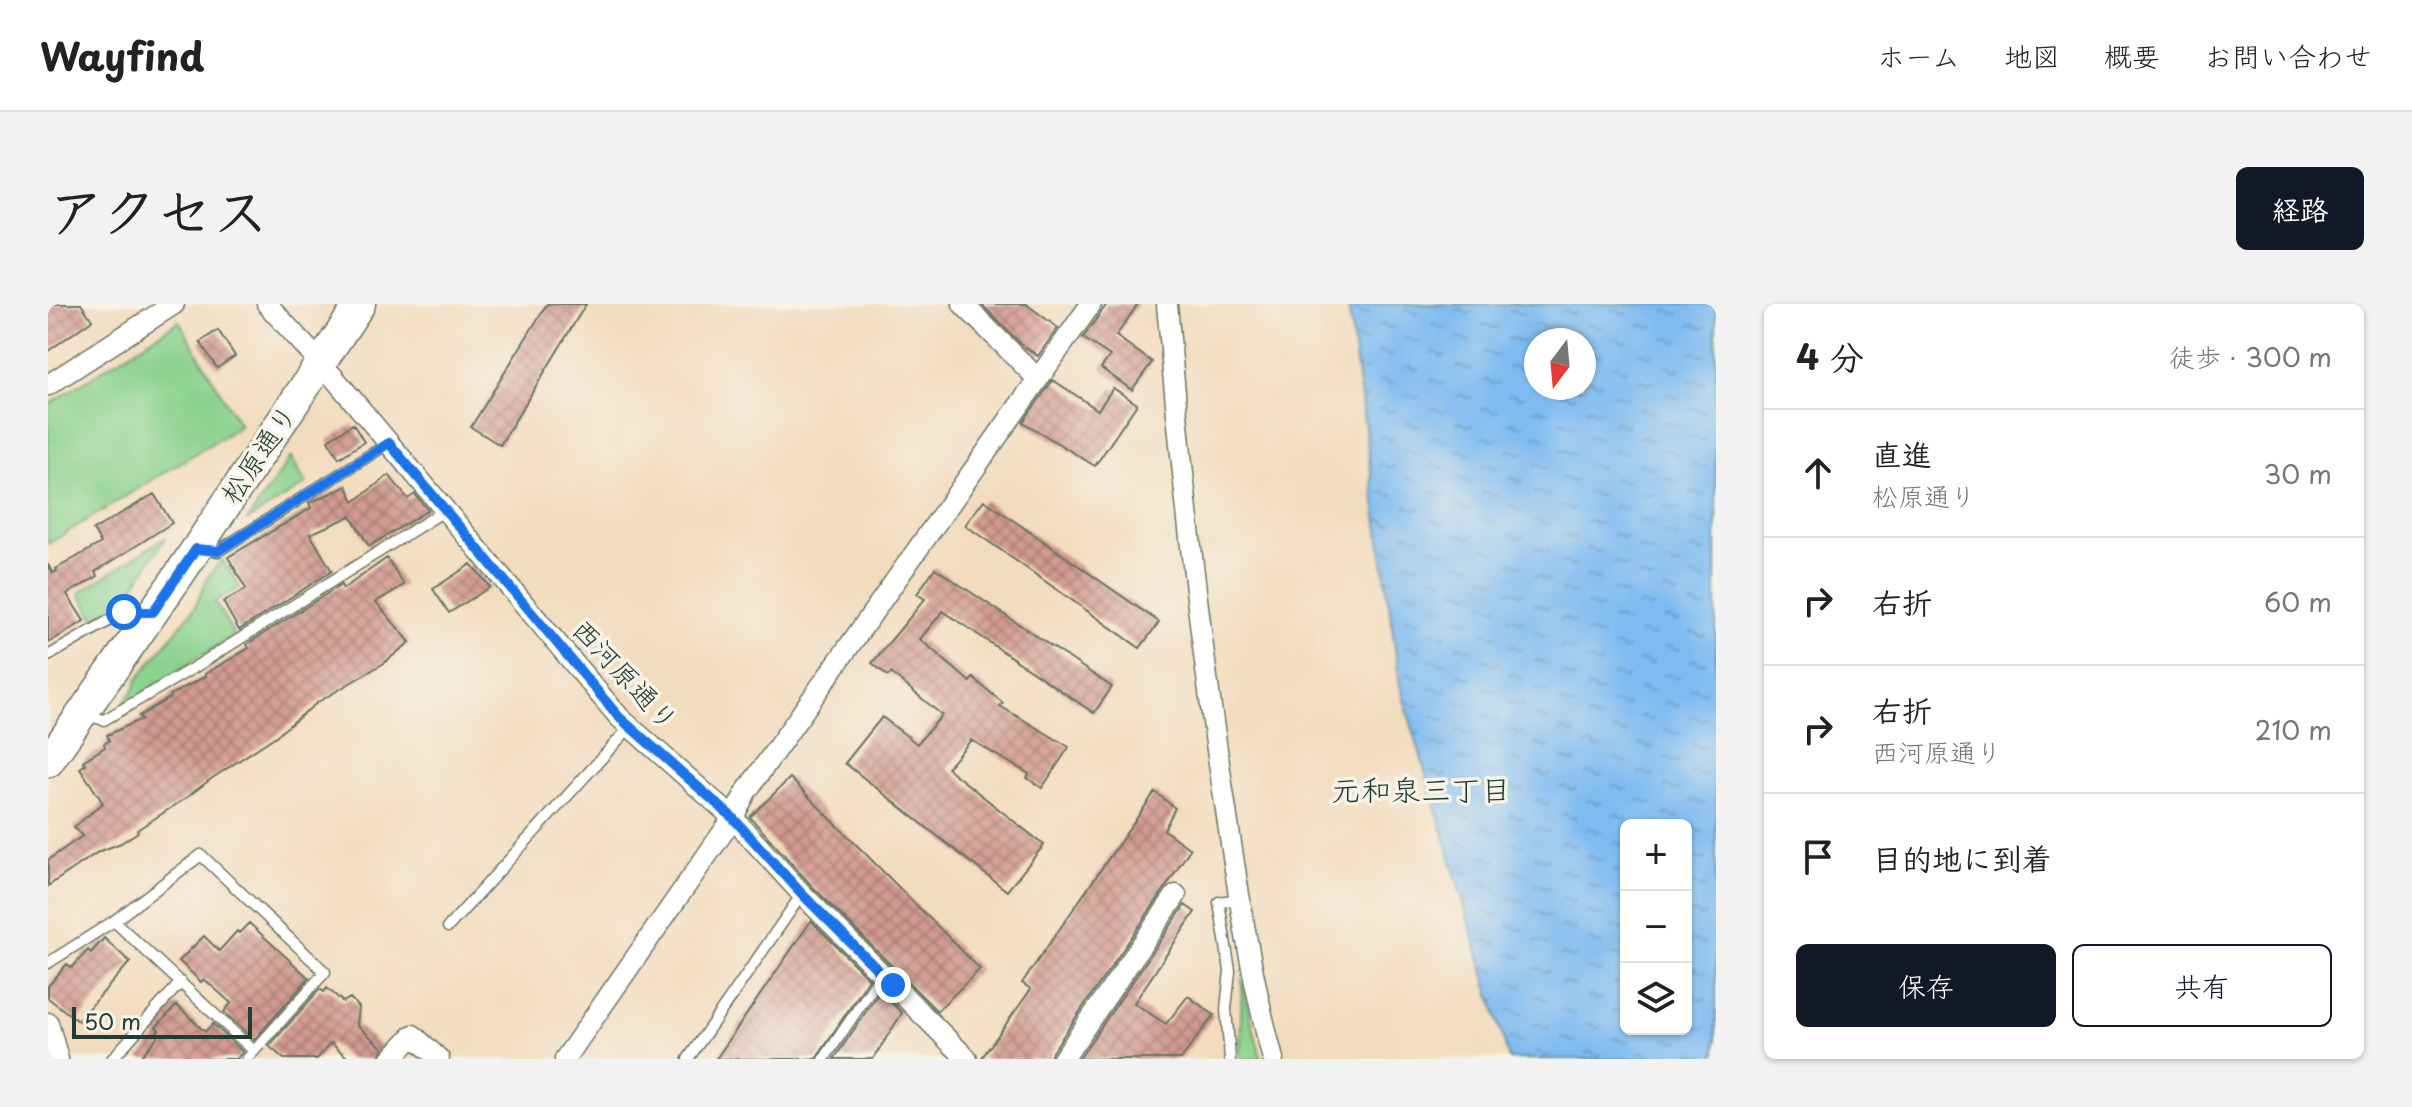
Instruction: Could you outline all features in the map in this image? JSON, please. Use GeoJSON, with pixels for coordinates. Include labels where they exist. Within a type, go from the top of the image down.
{"type":"FeatureCollection","features":[{"type":"Feature","properties":{"kind":"main road","name":"松原通り"},"geometry":{"type":"LineString","coordinates":[[48,762],[360,304]]}},
{"type":"Feature","properties":{"kind":"street"},"geometry":{"type":"LineString","coordinates":[[48,385],[174,304]]}},
{"type":"Feature","properties":{"kind":"street","name":"西河原通り"},"geometry":{"type":"LineString","coordinates":[[267,304],[630,727],[733,818],[802,894],[967,1059]]}},
{"type":"Feature","properties":{"kind":"street"},"geometry":{"type":"LineString","coordinates":[[963,304],[1038,379]]}},
{"type":"Feature","properties":{"kind":"street"},"geometry":{"type":"LineString","coordinates":[[565,1059],[733,818],[746,792],[1091,304]]}},
{"type":"Feature","properties":{"kind":"street"},"geometry":{"type":"LineString","coordinates":[[1167,304],[1183,484],[1206,674],[1245,940],[1273,1059]]}},
{"type":"Feature","properties":{"kind":"street"},"geometry":{"type":"LineString","coordinates":[[1063,1059],[1176,895]]}},
{"type":"Feature","properties":{"kind":"street"},"geometry":{"type":"LineString","coordinates":[[48,1023],[58,1059]]}},
{"type":"Feature","properties":{"kind":"street"},"geometry":{"type":"LineString","coordinates":[[391,1059],[413,1035],[439,1059]]}},
{"type":"Feature","properties":{"kind":"lane"},"geometry":{"type":"LineString","coordinates":[[196,549],[218,551],[389,443]]}},
{"type":"Feature","properties":{"kind":"lane"},"geometry":{"type":"LineString","coordinates":[[82,715],[104,720],[195,667],[444,511]]}},
{"type":"Feature","properties":{"kind":"lane"},"geometry":{"type":"LineString","coordinates":[[48,656],[124,612],[153,612]]}},
{"type":"Feature","properties":{"kind":"lane"},"geometry":{"type":"LineString","coordinates":[[448,927],[630,727]]}},
{"type":"Feature","properties":{"kind":"lane"},"geometry":{"type":"LineString","coordinates":[[48,963],[114,921],[201,855],[325,972],[251,1055],[181,982],[114,921]]}},
{"type":"Feature","properties":{"kind":"lane"},"geometry":{"type":"LineString","coordinates":[[688,1059],[802,894]]}},
{"type":"Feature","properties":{"kind":"lane"},"geometry":{"type":"LineString","coordinates":[[1230,1059],[1226,1009],[1230,971],[1219,902],[1239,899]]}},
{"type":"Feature","properties":{"kind":"lane"},"geometry":{"type":"LineString","coordinates":[[824,1059],[881,975]]}},
{"type":"Feature","properties":{"kind":"lane"},"geometry":{"type":"LineString","coordinates":[[112,1059],[181,982]]}},
{"type":"Feature","properties":{"kind":"green space"},"geometry":{"type":"Polygon","coordinates":[[[179,321],[240,426],[48,544],[48,405],[179,321]]]}},
{"type":"Feature","properties":{"kind":"green space"},"geometry":{"type":"Polygon","coordinates":[[[291,457],[306,484],[247,521],[291,457]]]}},
{"type":"Feature","properties":{"kind":"green space"},"geometry":{"type":"Polygon","coordinates":[[[166,537],[125,600],[95,619],[79,593],[166,537]]]}},
{"type":"Feature","properties":{"kind":"green space"},"geometry":{"type":"Polygon","coordinates":[[[222,559],[240,587],[215,602],[234,635],[121,707],[137,680],[194,609],[207,579],[222,559]]]}},
{"type":"Feature","properties":{"kind":"green space"},"geometry":{"type":"Polygon","coordinates":[[[1242,979],[1261,1059],[1240,1059],[1242,979]]]}},
{"type":"Feature","properties":{"kind":"water"},"geometry":{"type":"Polygon","coordinates":[[[1348,304],[1716,304],[1716,1059],[1509,1059],[1400,685],[1348,304]]]}},
{"type":"Feature","properties":{"kind":"building"},"geometry":{"type":"Polygon","coordinates":[[[48,304],[81,304],[92,320],[48,351],[48,304]]]}},
{"type":"Feature","properties":{"kind":"building"},"geometry":{"type":"Polygon","coordinates":[[[547,304],[586,304],[500,445],[471,427],[547,304]]]}},
{"type":"Feature","properties":{"kind":"building"},"geometry":{"type":"Polygon","coordinates":[[[981,304],[1026,304],[1058,328],[1038,356],[1021,344],[981,304]]]}},
{"type":"Feature","properties":{"kind":"building"},"geometry":{"type":"Polygon","coordinates":[[[1107,304],[1138,304],[1116,336],[1152,362],[1132,390],[1101,368],[1110,356],[1083,338],[1107,304]]]}},
{"type":"Feature","properties":{"kind":"building"},"geometry":{"type":"Polygon","coordinates":[[[218,330],[235,356],[217,368],[200,342],[218,330]]]}},
{"type":"Feature","properties":{"kind":"building"},"geometry":{"type":"Polygon","coordinates":[[[1053,380],[1098,410],[1113,388],[1137,404],[1095,466],[1023,422],[1053,380]]]}},
{"type":"Feature","properties":{"kind":"building"},"geometry":{"type":"Polygon","coordinates":[[[353,424],[364,442],[339,458],[328,440],[353,424]]]}},
{"type":"Feature","properties":{"kind":"building"},"geometry":{"type":"Polygon","coordinates":[[[389,475],[408,499],[415,494],[428,510],[369,546],[351,516],[310,534],[332,571],[239,630],[223,602],[246,589],[228,557],[311,508],[309,503],[347,486],[354,502],[389,475]]]}},
{"type":"Feature","properties":{"kind":"building"},"geometry":{"type":"Polygon","coordinates":[[[154,494],[172,523],[95,572],[98,576],[67,594],[84,621],[48,643],[48,565],[53,573],[101,543],[93,530],[154,494]]]}},
{"type":"Feature","properties":{"kind":"building"},"geometry":{"type":"Polygon","coordinates":[[[984,500],[1159,622],[1140,648],[965,525],[984,500]]]}},
{"type":"Feature","properties":{"kind":"building"},"geometry":{"type":"Polygon","coordinates":[[[387,558],[404,585],[376,602],[410,642],[384,663],[318,702],[276,736],[138,832],[98,852],[48,886],[48,860],[82,836],[74,827],[103,803],[80,768],[86,764],[83,761],[105,747],[104,744],[109,741],[107,735],[142,719],[139,716],[170,695],[249,648],[247,644],[341,585],[343,589],[387,558]]]}},
{"type":"Feature","properties":{"kind":"building"},"geometry":{"type":"Polygon","coordinates":[[[471,564],[490,587],[449,613],[433,589],[471,564]]]}},
{"type":"Feature","properties":{"kind":"building"},"geometry":{"type":"Polygon","coordinates":[[[935,568],[1112,687],[1094,713],[943,611],[920,639],[970,682],[973,678],[1003,703],[1000,706],[1069,747],[1042,788],[1027,778],[1029,774],[971,740],[947,768],[1044,845],[1007,891],[845,763],[882,717],[917,744],[942,715],[891,673],[888,676],[872,663],[925,599],[917,594],[935,568]]]}},
{"type":"Feature","properties":{"kind":"building"},"geometry":{"type":"Polygon","coordinates":[[[790,778],[980,969],[937,1011],[811,885],[750,817],[790,778]]]}},
{"type":"Feature","properties":{"kind":"building"},"geometry":{"type":"Polygon","coordinates":[[[1155,792],[1175,808],[1164,830],[1190,849],[1164,890],[1050,1059],[981,1059],[1031,989],[1022,983],[1155,792]]]}},
{"type":"Feature","properties":{"kind":"building"},"geometry":{"type":"Polygon","coordinates":[[[1185,905],[1195,912],[1134,1003],[1166,1024],[1188,996],[1214,1015],[1181,1059],[1079,1059],[1185,905]]]}},
{"type":"Feature","properties":{"kind":"building"},"geometry":{"type":"Polygon","coordinates":[[[811,921],[869,979],[816,1059],[716,1059],[811,921]]]}},
{"type":"Feature","properties":{"kind":"building"},"geometry":{"type":"Polygon","coordinates":[[[249,923],[309,978],[254,1040],[224,1012],[231,1003],[204,979],[201,982],[179,961],[204,936],[219,951],[249,923]]]}},
{"type":"Feature","properties":{"kind":"building"},"geometry":{"type":"Polygon","coordinates":[[[104,938],[130,962],[78,1021],[48,998],[48,986],[67,964],[72,968],[104,938]]]}},
{"type":"Feature","properties":{"kind":"building"},"geometry":{"type":"Polygon","coordinates":[[[327,988],[343,1002],[350,998],[359,1007],[357,1025],[383,1048],[378,1059],[349,1059],[331,1043],[317,1059],[284,1059],[269,1046],[320,989],[324,992],[327,988]]]}},
{"type":"Feature","properties":{"kind":"building"},"geometry":{"type":"Polygon","coordinates":[[[880,991],[902,1013],[873,1059],[834,1059],[880,991]]]}},
{"type":"Feature","properties":{"kind":"building"},"geometry":{"type":"Polygon","coordinates":[[[177,1005],[205,1032],[213,1024],[243,1052],[237,1059],[139,1059],[158,1036],[156,1027],[177,1005]]]}},
{"type":"Feature","properties":{"kind":"district","name":"元和泉三丁目"},"geometry":{"type":"Point","coordinates":[1421,791]}},
{"type":"Feature","properties":{"kind":"route"},"geometry":{"type":"LineString","coordinates":[[124,612],[153,612],[196,549],[218,551],[389,443],[619,717],[733,818],[802,894],[893,985]]}}]}
